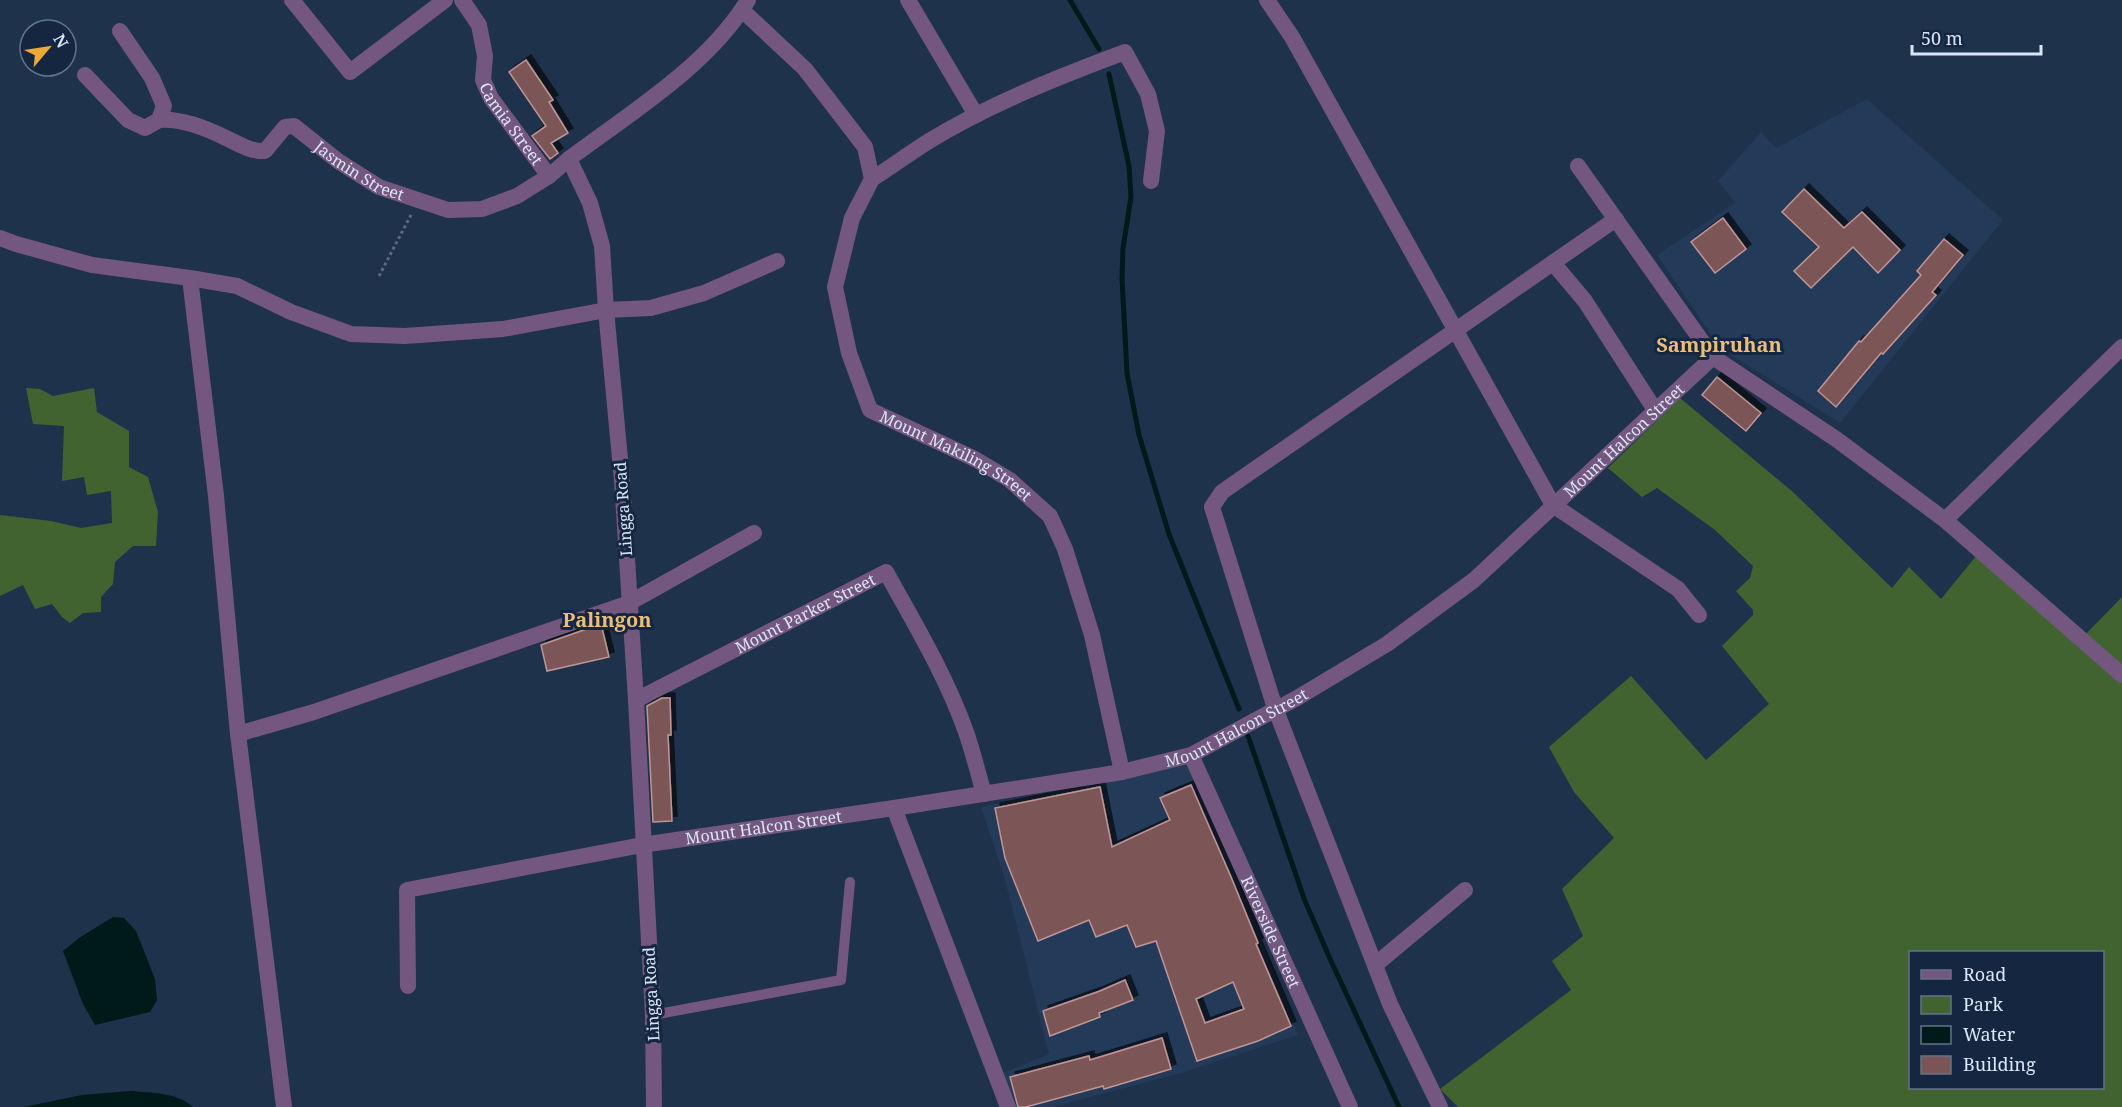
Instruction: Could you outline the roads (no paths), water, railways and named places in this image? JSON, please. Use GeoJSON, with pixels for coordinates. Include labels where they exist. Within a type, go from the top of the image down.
{"type":"FeatureCollection","features":[{"type":"Feature","properties":{"kind":"street"},"geometry":{"type":"LineString","coordinates":[[292,0],[350,72],[445,0]]}},
{"type":"Feature","properties":{"kind":"street","name":"Camia Street"},"geometry":{"type":"LineString","coordinates":[[462,0],[478,25],[485,56],[483,80],[491,98],[549,176]]}},
{"type":"Feature","properties":{"kind":"street"},"geometry":{"type":"LineString","coordinates":[[908,0],[976,116]]}},
{"type":"Feature","properties":{"kind":"street"},"geometry":{"type":"LineString","coordinates":[[1267,0],[1292,37],[1553,505],[1678,590],[1699,615]]}},
{"type":"Feature","properties":{"kind":"street"},"geometry":{"type":"LineString","coordinates":[[569,159],[697,62],[745,5],[805,69],[865,147],[872,180],[930,141],[976,116],[1072,72],[1125,52],[1148,94],[1157,131],[1151,181]]}},
{"type":"Feature","properties":{"kind":"street"},"geometry":{"type":"LineString","coordinates":[[120,31],[152,78],[164,106],[159,120]]}},
{"type":"Feature","properties":{"kind":"street","name":"Jasmin Street"},"geometry":{"type":"LineString","coordinates":[[85,75],[128,120],[145,128],[159,120],[170,119],[206,128],[255,152],[265,151],[285,128],[294,126],[338,160],[379,187],[448,210],[482,209],[517,196],[549,176],[569,159]]}},
{"type":"Feature","properties":{"kind":"street","name":"Lingga Road"},"geometry":{"type":"LineString","coordinates":[[569,159],[590,203],[602,246],[622,480],[636,700],[642,845],[653,1015],[654,1107]]}},
{"type":"Feature","properties":{"kind":"street"},"geometry":{"type":"LineString","coordinates":[[1578,166],[1713,357],[1836,439],[1945,520],[2122,675]]}},
{"type":"Feature","properties":{"kind":"street","name":"Mount Makiling Street"},"geometry":{"type":"LineString","coordinates":[[872,180],[852,218],[835,287],[849,353],[870,410],[992,469],[1010,480],[1050,516],[1065,549],[1092,635],[1122,772]]}},
{"type":"Feature","properties":{"kind":"street"},"geometry":{"type":"LineString","coordinates":[[1440,1107],[1390,1004],[1275,708],[1212,507],[1222,492],[1616,219]]}},
{"type":"Feature","properties":{"kind":"street"},"geometry":{"type":"LineString","coordinates":[[0,238],[92,265],[237,286],[291,312],[351,334],[405,336],[503,329],[606,310],[651,308],[690,297],[777,261]]}},
{"type":"Feature","properties":{"kind":"street"},"geometry":{"type":"LineString","coordinates":[[1553,263],[1585,301],[1655,410]]}},
{"type":"Feature","properties":{"kind":"street"},"geometry":{"type":"LineString","coordinates":[[190,278],[216,496],[238,734],[284,1107]]}},
{"type":"Feature","properties":{"kind":"street"},"geometry":{"type":"LineString","coordinates":[[1945,520],[2122,347]]}},
{"type":"Feature","properties":{"kind":"street","name":"Mount Halcon Street"},"geometry":{"type":"LineString","coordinates":[[408,986],[408,890],[642,845],[1122,772],[1191,755],[1297,698],[1387,644],[1474,580],[1713,357]]}},
{"type":"Feature","properties":{"kind":"street"},"geometry":{"type":"LineString","coordinates":[[238,734],[314,712],[629,603],[754,533]]}},
{"type":"Feature","properties":{"kind":"street","name":"Mount Parker Street"},"geometry":{"type":"LineString","coordinates":[[636,700],[886,572],[926,643],[948,688],[966,732],[984,794]]}},
{"type":"Feature","properties":{"kind":"street","name":"Riverside Street"},"geometry":{"type":"LineString","coordinates":[[1191,755],[1350,1107]]}},
{"type":"Feature","properties":{"kind":"street"},"geometry":{"type":"LineString","coordinates":[[894,808],[1008,1107]]}},
{"type":"Feature","properties":{"kind":"street"},"geometry":{"type":"LineString","coordinates":[[1375,965],[1465,890]]}},
{"type":"Feature","properties":{"kind":"lane"},"geometry":{"type":"LineString","coordinates":[[653,1015],[840,980],[850,882]]}},
{"type":"Feature","properties":{"kind":"water"},"geometry":{"type":"Polygon","coordinates":[[[113,917],[124,918],[136,931],[155,979],[157,1000],[150,1012],[95,1025],[83,1004],[63,951],[113,917]]]}},
{"type":"Feature","properties":{"kind":"water"},"geometry":{"type":"Polygon","coordinates":[[[131,1091],[179,1098],[193,1107],[24,1107],[82,1095],[131,1091]]]}},
{"type":"Feature","properties":{"kind":"waterway"},"geometry":{"type":"LineString","coordinates":[[1070,0],[1099,49]]}},
{"type":"Feature","properties":{"kind":"waterway"},"geometry":{"type":"LineString","coordinates":[[1109,74],[1129,166],[1131,197],[1123,248],[1122,278],[1127,373],[1139,435],[1169,534],[1239,709]]}},
{"type":"Feature","properties":{"kind":"waterway"},"geometry":{"type":"LineString","coordinates":[[1248,736],[1305,901],[1399,1107]]}},
{"type":"Feature","properties":{"kind":"district","name":"Sampiruhan"},"geometry":{"type":"Point","coordinates":[1719,344]}},
{"type":"Feature","properties":{"kind":"district","name":"Palingon"},"geometry":{"type":"Point","coordinates":[607,619]}}]}
